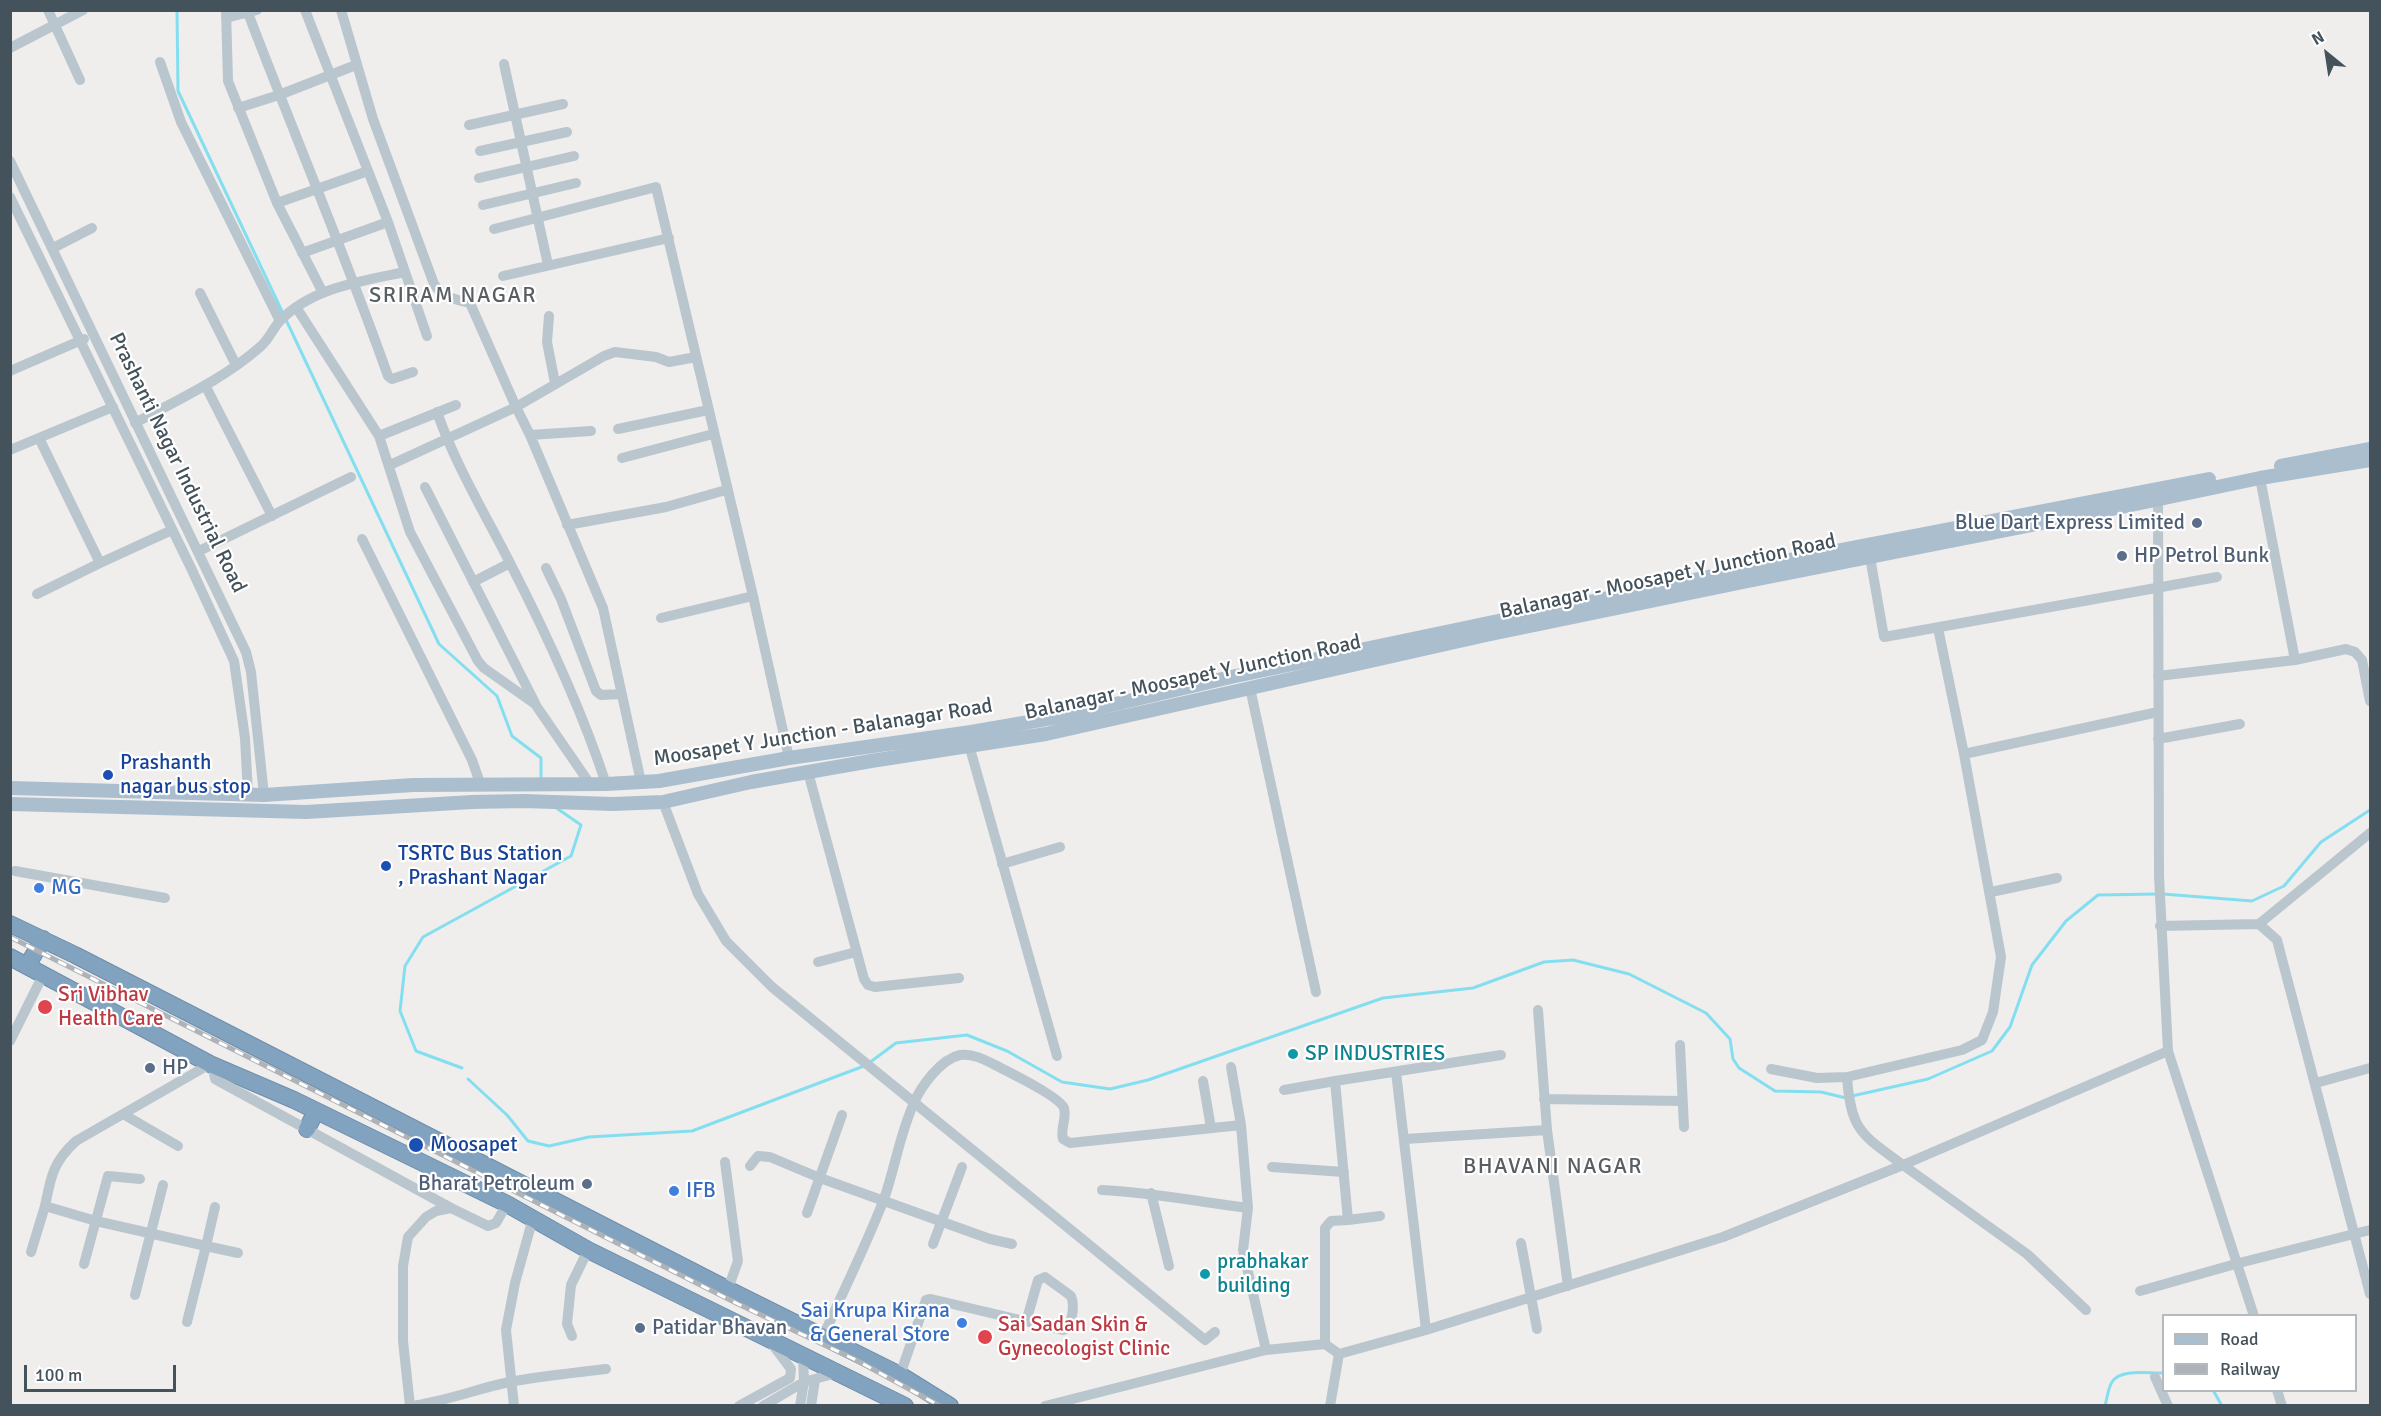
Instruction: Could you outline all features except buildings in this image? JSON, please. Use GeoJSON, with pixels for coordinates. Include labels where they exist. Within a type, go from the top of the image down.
{"type":"FeatureCollection","features":[{"type":"Feature","properties":{"kind":"highway"},"geometry":{"type":"LineString","coordinates":[[10,924],[730,1291],[900,1375],[950,1406]]}},
{"type":"Feature","properties":{"kind":"highway"},"geometry":{"type":"LineString","coordinates":[[27,966],[43,939]]}},
{"type":"Feature","properties":{"kind":"highway"},"geometry":{"type":"LineString","coordinates":[[10,957],[214,1066],[316,1111],[507,1204],[588,1250],[698,1306],[803,1357],[840,1372],[905,1406]]}},
{"type":"Feature","properties":{"kind":"highway"},"geometry":{"type":"LineString","coordinates":[[307,1129],[316,1111]]}},
{"type":"Feature","properties":{"kind":"highway"},"geometry":{"type":"LineString","coordinates":[[698,1306],[711,1295],[713,1289],[711,1280]]}},
{"type":"Feature","properties":{"kind":"highway"},"geometry":{"type":"LineString","coordinates":[[724,1318],[720,1307],[730,1291]]}},
{"type":"Feature","properties":{"kind":"main road","name":"Moosapet Y Junction - Balanagar Road"},"geometry":{"type":"LineString","coordinates":[[10,788],[264,795],[413,785],[606,784],[718,772],[789,758],[1064,716],[1232,677],[1789,560],[2370,449]]}},
{"type":"Feature","properties":{"kind":"main road","name":"Balanagar - Moosapet Y Junction Road"},"geometry":{"type":"LineString","coordinates":[[10,804],[306,812],[453,802],[663,802],[808,772],[1046,734],[1486,635],[2260,478],[2370,460]]}},
{"type":"Feature","properties":{"kind":"main road"},"geometry":{"type":"LineString","coordinates":[[718,772],[721,789]]}},
{"type":"Feature","properties":{"kind":"street"},"geometry":{"type":"LineString","coordinates":[[48,10],[80,80]]}},
{"type":"Feature","properties":{"kind":"street"},"geometry":{"type":"LineString","coordinates":[[10,48],[83,10]]}},
{"type":"Feature","properties":{"kind":"street"},"geometry":{"type":"LineString","coordinates":[[305,10],[388,222],[427,336]]}},
{"type":"Feature","properties":{"kind":"street"},"geometry":{"type":"LineString","coordinates":[[341,10],[389,168],[434,284],[440,293],[447,297],[470,303],[530,435],[603,608],[641,782]]}},
{"type":"Feature","properties":{"kind":"street"},"geometry":{"type":"LineString","coordinates":[[323,293],[277,203],[238,108],[227,74],[226,14],[252,12],[279,95],[355,282],[390,378],[413,372]]}},
{"type":"Feature","properties":{"kind":"street"},"geometry":{"type":"LineString","coordinates":[[160,62],[181,122],[281,320]]}},
{"type":"Feature","properties":{"kind":"street"},"geometry":{"type":"LineString","coordinates":[[504,64],[548,265]]}},
{"type":"Feature","properties":{"kind":"street"},"geometry":{"type":"LineString","coordinates":[[238,108],[279,95],[356,65]]}},
{"type":"Feature","properties":{"kind":"street"},"geometry":{"type":"LineString","coordinates":[[470,125],[563,104]]}},
{"type":"Feature","properties":{"kind":"street"},"geometry":{"type":"LineString","coordinates":[[480,151],[567,132]]}},
{"type":"Feature","properties":{"kind":"street"},"geometry":{"type":"LineString","coordinates":[[479,178],[574,156]]}},
{"type":"Feature","properties":{"kind":"street","name":"Prashanti Nagar Industrial Road"},"geometry":{"type":"LineString","coordinates":[[10,161],[246,652],[251,672],[264,795]]}},
{"type":"Feature","properties":{"kind":"street"},"geometry":{"type":"LineString","coordinates":[[277,203],[368,171]]}},
{"type":"Feature","properties":{"kind":"street"},"geometry":{"type":"LineString","coordinates":[[483,205],[576,183]]}},
{"type":"Feature","properties":{"kind":"street"},"geometry":{"type":"LineString","coordinates":[[494,229],[656,187],[789,758]]}},
{"type":"Feature","properties":{"kind":"street","name":"Prashanti Nagar Industrial Road"},"geometry":{"type":"LineString","coordinates":[[10,196],[234,661],[245,738],[248,794]]}},
{"type":"Feature","properties":{"kind":"street"},"geometry":{"type":"LineString","coordinates":[[302,253],[388,222]]}},
{"type":"Feature","properties":{"kind":"street"},"geometry":{"type":"LineString","coordinates":[[53,248],[92,228]]}},
{"type":"Feature","properties":{"kind":"street"},"geometry":{"type":"LineString","coordinates":[[503,276],[669,238]]}},
{"type":"Feature","properties":{"kind":"street"},"geometry":{"type":"LineString","coordinates":[[135,423],[205,385],[262,346],[281,320],[296,307],[323,293],[355,282],[405,272]]}},
{"type":"Feature","properties":{"kind":"street"},"geometry":{"type":"LineString","coordinates":[[200,293],[236,364]]}},
{"type":"Feature","properties":{"kind":"street"},"geometry":{"type":"LineString","coordinates":[[296,307],[380,436],[410,532],[478,661],[484,668],[536,704]]}},
{"type":"Feature","properties":{"kind":"street"},"geometry":{"type":"LineString","coordinates":[[549,316],[547,342],[555,383]]}},
{"type":"Feature","properties":{"kind":"street"},"geometry":{"type":"LineString","coordinates":[[10,371],[93,335]]}},
{"type":"Feature","properties":{"kind":"street"},"geometry":{"type":"LineString","coordinates":[[390,465],[516,407],[555,383],[615,352],[656,357],[669,362],[696,357]]}},
{"type":"Feature","properties":{"kind":"street"},"geometry":{"type":"LineString","coordinates":[[205,385],[272,516]]}},
{"type":"Feature","properties":{"kind":"street"},"geometry":{"type":"LineString","coordinates":[[380,436],[456,405]]}},
{"type":"Feature","properties":{"kind":"street"},"geometry":{"type":"LineString","coordinates":[[10,450],[113,407]]}},
{"type":"Feature","properties":{"kind":"street"},"geometry":{"type":"LineString","coordinates":[[618,429],[708,410]]}},
{"type":"Feature","properties":{"kind":"street"},"geometry":{"type":"LineString","coordinates":[[437,412],[447,440],[510,563],[581,712],[606,784]]}},
{"type":"Feature","properties":{"kind":"street"},"geometry":{"type":"LineString","coordinates":[[530,435],[591,431]]}},
{"type":"Feature","properties":{"kind":"street"},"geometry":{"type":"LineString","coordinates":[[621,458],[713,434]]}},
{"type":"Feature","properties":{"kind":"street"},"geometry":{"type":"LineString","coordinates":[[39,438],[100,563]]}},
{"type":"Feature","properties":{"kind":"street"},"geometry":{"type":"LineString","coordinates":[[199,551],[351,477]]}},
{"type":"Feature","properties":{"kind":"street"},"geometry":{"type":"LineString","coordinates":[[2260,478],[2295,660]]}},
{"type":"Feature","properties":{"kind":"street"},"geometry":{"type":"LineString","coordinates":[[425,487],[536,704],[585,783]]}},
{"type":"Feature","properties":{"kind":"street"},"geometry":{"type":"LineString","coordinates":[[567,525],[666,507],[726,490]]}},
{"type":"Feature","properties":{"kind":"street"},"geometry":{"type":"LineString","coordinates":[[2158,500],[2158,876],[2168,1052],[2239,1263],[2253,1314]]}},
{"type":"Feature","properties":{"kind":"street"},"geometry":{"type":"LineString","coordinates":[[37,594],[172,530]]}},
{"type":"Feature","properties":{"kind":"street"},"geometry":{"type":"LineString","coordinates":[[362,539],[472,760],[480,783]]}},
{"type":"Feature","properties":{"kind":"street"},"geometry":{"type":"LineString","coordinates":[[1870,557],[1884,637],[2217,577]]}},
{"type":"Feature","properties":{"kind":"street"},"geometry":{"type":"LineString","coordinates":[[473,582],[510,563]]}},
{"type":"Feature","properties":{"kind":"street"},"geometry":{"type":"LineString","coordinates":[[546,568],[561,598],[596,691],[601,695],[621,694]]}},
{"type":"Feature","properties":{"kind":"street"},"geometry":{"type":"LineString","coordinates":[[661,618],[753,596]]}},
{"type":"Feature","properties":{"kind":"street"},"geometry":{"type":"LineString","coordinates":[[1771,1069],[1817,1078],[1847,1077],[1962,1050],[1982,1040],[1994,1012],[2001,957],[1991,892],[1938,628]]}},
{"type":"Feature","properties":{"kind":"street"},"geometry":{"type":"LineString","coordinates":[[2158,676],[2295,660],[2346,649],[2355,652],[2362,660],[2370,701]]}},
{"type":"Feature","properties":{"kind":"street"},"geometry":{"type":"LineString","coordinates":[[1250,687],[1316,992]]}},
{"type":"Feature","properties":{"kind":"street"},"geometry":{"type":"LineString","coordinates":[[1964,754],[2158,712]]}},
{"type":"Feature","properties":{"kind":"street"},"geometry":{"type":"LineString","coordinates":[[2158,739],[2240,724]]}},
{"type":"Feature","properties":{"kind":"street"},"geometry":{"type":"LineString","coordinates":[[969,745],[1057,1056]]}},
{"type":"Feature","properties":{"kind":"street"},"geometry":{"type":"LineString","coordinates":[[808,772],[856,952],[868,985],[875,987],[959,978]]}},
{"type":"Feature","properties":{"kind":"street"},"geometry":{"type":"LineString","coordinates":[[663,802],[698,894],[726,941],[772,987],[1124,1275],[1150,1293],[1192,1330],[1205,1340],[1215,1332]]}},
{"type":"Feature","properties":{"kind":"street"},"geometry":{"type":"LineString","coordinates":[[2160,926],[2259,924],[2370,833]]}},
{"type":"Feature","properties":{"kind":"street"},"geometry":{"type":"LineString","coordinates":[[1002,864],[1060,847]]}},
{"type":"Feature","properties":{"kind":"street"},"geometry":{"type":"LineString","coordinates":[[15,871],[165,898]]}},
{"type":"Feature","properties":{"kind":"street"},"geometry":{"type":"LineString","coordinates":[[1991,892],[2057,878]]}},
{"type":"Feature","properties":{"kind":"street"},"geometry":{"type":"LineString","coordinates":[[2259,924],[2277,940],[2370,1294]]}},
{"type":"Feature","properties":{"kind":"street"},"geometry":{"type":"LineString","coordinates":[[818,962],[856,952]]}},
{"type":"Feature","properties":{"kind":"street"},"geometry":{"type":"LineString","coordinates":[[10,1041],[43,975]]}},
{"type":"Feature","properties":{"kind":"street"},"geometry":{"type":"LineString","coordinates":[[1538,1010],[1547,1130],[1569,1286]]}},
{"type":"Feature","properties":{"kind":"street"},"geometry":{"type":"LineString","coordinates":[[1680,1045],[1684,1127]]}},
{"type":"Feature","properties":{"kind":"street"},"geometry":{"type":"LineString","coordinates":[[1045,1406],[1266,1350],[1325,1344],[1339,1353],[1531,1298],[1723,1237],[1903,1165],[2168,1052]]}},
{"type":"Feature","properties":{"kind":"street"},"geometry":{"type":"LineString","coordinates":[[823,1337],[883,1200],[914,1103],[927,1082],[945,1064],[959,1055],[975,1056],[1009,1072],[1062,1104],[1065,1116],[1061,1132],[1063,1139],[1070,1143],[1241,1125]]}},
{"type":"Feature","properties":{"kind":"street"},"geometry":{"type":"LineString","coordinates":[[1284,1090],[1501,1055]]}},
{"type":"Feature","properties":{"kind":"street"},"geometry":{"type":"LineString","coordinates":[[31,1252],[60,1156],[76,1141],[214,1066],[215,1079],[488,1226],[496,1223],[507,1204]]}},
{"type":"Feature","properties":{"kind":"street"},"geometry":{"type":"LineString","coordinates":[[1231,1067],[1241,1125],[1248,1208],[1243,1250],[1266,1350]]}},
{"type":"Feature","properties":{"kind":"street"},"geometry":{"type":"LineString","coordinates":[[2316,1083],[2370,1068]]}},
{"type":"Feature","properties":{"kind":"street"},"geometry":{"type":"LineString","coordinates":[[1396,1072],[1426,1329]]}},
{"type":"Feature","properties":{"kind":"street"},"geometry":{"type":"LineString","coordinates":[[1847,1077],[1851,1112],[1856,1126],[1865,1138],[2027,1254],[2086,1310]]}},
{"type":"Feature","properties":{"kind":"street"},"geometry":{"type":"LineString","coordinates":[[1203,1081],[1211,1128]]}},
{"type":"Feature","properties":{"kind":"street"},"geometry":{"type":"LineString","coordinates":[[1335,1081],[1348,1220]]}},
{"type":"Feature","properties":{"kind":"street"},"geometry":{"type":"LineString","coordinates":[[1544,1099],[1682,1101]]}},
{"type":"Feature","properties":{"kind":"street"},"geometry":{"type":"LineString","coordinates":[[123,1114],[178,1146]]}},
{"type":"Feature","properties":{"kind":"street"},"geometry":{"type":"LineString","coordinates":[[807,1213],[842,1115]]}},
{"type":"Feature","properties":{"kind":"street"},"geometry":{"type":"LineString","coordinates":[[1405,1139],[1547,1130]]}},
{"type":"Feature","properties":{"kind":"street"},"geometry":{"type":"LineString","coordinates":[[750,1166],[758,1156],[770,1157],[820,1178],[990,1239],[1011,1244]]}},
{"type":"Feature","properties":{"kind":"street"},"geometry":{"type":"LineString","coordinates":[[725,1162],[738,1261],[730,1291]]}},
{"type":"Feature","properties":{"kind":"street"},"geometry":{"type":"LineString","coordinates":[[933,1244],[962,1167]]}},
{"type":"Feature","properties":{"kind":"street"},"geometry":{"type":"LineString","coordinates":[[1272,1167],[1344,1172]]}},
{"type":"Feature","properties":{"kind":"street"},"geometry":{"type":"LineString","coordinates":[[84,1264],[108,1176],[140,1179]]}},
{"type":"Feature","properties":{"kind":"street"},"geometry":{"type":"LineString","coordinates":[[135,1295],[163,1185]]}},
{"type":"Feature","properties":{"kind":"street"},"geometry":{"type":"LineString","coordinates":[[1102,1190],[1151,1192],[1188,1201],[1248,1208]]}},
{"type":"Feature","properties":{"kind":"street"},"geometry":{"type":"LineString","coordinates":[[1151,1192],[1169,1266]]}},
{"type":"Feature","properties":{"kind":"street"},"geometry":{"type":"LineString","coordinates":[[45,1206],[96,1221],[238,1253]]}},
{"type":"Feature","properties":{"kind":"street"},"geometry":{"type":"LineString","coordinates":[[186,1322],[215,1207]]}},
{"type":"Feature","properties":{"kind":"street"},"geometry":{"type":"LineString","coordinates":[[451,1208],[436,1211],[426,1217],[408,1238],[403,1266],[403,1341],[410,1406],[436,1403],[455,1394],[511,1382],[606,1369]]}},
{"type":"Feature","properties":{"kind":"street"},"geometry":{"type":"LineString","coordinates":[[1325,1344],[1325,1228],[1331,1221],[1380,1216]]}},
{"type":"Feature","properties":{"kind":"street"},"geometry":{"type":"LineString","coordinates":[[514,1406],[506,1330],[515,1282],[533,1218]]}},
{"type":"Feature","properties":{"kind":"street"},"geometry":{"type":"LineString","coordinates":[[2140,1291],[2370,1230]]}},
{"type":"Feature","properties":{"kind":"street"},"geometry":{"type":"LineString","coordinates":[[1521,1243],[1537,1329]]}},
{"type":"Feature","properties":{"kind":"street"},"geometry":{"type":"LineString","coordinates":[[572,1336],[567,1324],[571,1285],[588,1250]]}},
{"type":"Feature","properties":{"kind":"street"},"geometry":{"type":"LineString","coordinates":[[900,1375],[926,1300],[931,1299],[1026,1322],[1063,1330],[1068,1329],[1073,1305],[1071,1296],[1045,1277],[1041,1278],[1038,1280],[1026,1322]]}},
{"type":"Feature","properties":{"kind":"street"},"geometry":{"type":"LineString","coordinates":[[739,1406],[790,1378],[792,1374],[791,1369],[769,1340]]}},
{"type":"Feature","properties":{"kind":"street"},"geometry":{"type":"LineString","coordinates":[[1329,1406],[1339,1353]]}},
{"type":"Feature","properties":{"kind":"street"},"geometry":{"type":"LineString","coordinates":[[800,1406],[810,1381],[803,1357]]}},
{"type":"Feature","properties":{"kind":"street"},"geometry":{"type":"LineString","coordinates":[[763,1406],[810,1381],[840,1372]]}},
{"type":"Feature","properties":{"kind":"street"},"geometry":{"type":"LineString","coordinates":[[2156,1377],[2162,1392]]}},
{"type":"Feature","properties":{"kind":"street"},"geometry":{"type":"LineString","coordinates":[[2162,1392],[2168,1406]]}},
{"type":"Feature","properties":{"kind":"street"},"geometry":{"type":"LineString","coordinates":[[806,1393],[811,1406]]}},
{"type":"Feature","properties":{"kind":"waterway"},"geometry":{"type":"LineString","coordinates":[[177,10],[178,91],[439,644],[497,696],[512,736],[541,758],[541,781]]}},
{"type":"Feature","properties":{"kind":"waterway"},"geometry":{"type":"LineString","coordinates":[[462,1068],[416,1051],[400,1011],[405,966],[423,937],[571,856],[581,825],[555,807]]}},
{"type":"Feature","properties":{"kind":"waterway"},"geometry":{"type":"LineString","coordinates":[[2163,894],[2252,901],[2284,886],[2321,842],[2370,810]]}},
{"type":"Feature","properties":{"kind":"waterway"},"geometry":{"type":"LineString","coordinates":[[1852,1096],[1928,1079],[1992,1051],[2010,1027],[2032,965],[2066,921],[2098,895],[2157,894]]}},
{"type":"Feature","properties":{"kind":"waterway"},"geometry":{"type":"LineString","coordinates":[[869,1063],[896,1043],[967,1035],[1007,1051],[1062,1082],[1110,1089],[1148,1080],[1383,998],[1473,988],[1544,962],[1573,960],[1629,974],[1706,1013],[1730,1039],[1733,1059],[1739,1068],[1775,1091],[1821,1092],[1846,1098]]}},
{"type":"Feature","properties":{"kind":"waterway"},"geometry":{"type":"LineString","coordinates":[[468,1079],[507,1115],[528,1141],[549,1146],[589,1137],[692,1131],[864,1066]]}},
{"type":"Feature","properties":{"kind":"waterway"},"geometry":{"type":"LineString","coordinates":[[2105,1406],[2110,1387],[2116,1378],[2128,1373],[2162,1373]]}},
{"type":"Feature","properties":{"kind":"waterway"},"geometry":{"type":"LineString","coordinates":[[2214,1392],[2222,1406]]}},
{"type":"Feature","properties":{"kind":"railway"},"geometry":{"type":"LineString","coordinates":[[10,937],[738,1304],[856,1360],[940,1406]]}},
{"type":"Feature","properties":{"kind":"place","name":"Blue Dart Express Limited"},"geometry":{"type":"Point","coordinates":[2197,523]}},
{"type":"Feature","properties":{"kind":"place","name":"HP Petrol Bunk"},"geometry":{"type":"Point","coordinates":[2122,556]}},
{"type":"Feature","properties":{"kind":"place","name":"Prashanth nagar bus stop"},"geometry":{"type":"Point","coordinates":[108,775]}},
{"type":"Feature","properties":{"kind":"place","name":"TSRTC Bus Station , Prashant Nagar"},"geometry":{"type":"Point","coordinates":[386,866]}},
{"type":"Feature","properties":{"kind":"place","name":"MG"},"geometry":{"type":"Point","coordinates":[39,888]}},
{"type":"Feature","properties":{"kind":"place","name":"Sri Vibhav Health Care"},"geometry":{"type":"Point","coordinates":[45,1007]}},
{"type":"Feature","properties":{"kind":"place","name":"SP INDUSTRIES"},"geometry":{"type":"Point","coordinates":[1293,1054]}},
{"type":"Feature","properties":{"kind":"place","name":"HP"},"geometry":{"type":"Point","coordinates":[150,1068]}},
{"type":"Feature","properties":{"kind":"place","name":"Moosapet"},"geometry":{"type":"Point","coordinates":[416,1145]}},
{"type":"Feature","properties":{"kind":"place","name":"Bharat Petroleum"},"geometry":{"type":"Point","coordinates":[587,1184]}},
{"type":"Feature","properties":{"kind":"place","name":"IFB"},"geometry":{"type":"Point","coordinates":[674,1191]}},
{"type":"Feature","properties":{"kind":"place","name":"prabhakar building"},"geometry":{"type":"Point","coordinates":[1205,1274]}},
{"type":"Feature","properties":{"kind":"place","name":"Sai Krupa Kirana & General Store"},"geometry":{"type":"Point","coordinates":[962,1323]}},
{"type":"Feature","properties":{"kind":"place","name":"Patidar Bhavan"},"geometry":{"type":"Point","coordinates":[640,1328]}},
{"type":"Feature","properties":{"kind":"place","name":"Sai Sadan Skin & Gynecologist Clinic"},"geometry":{"type":"Point","coordinates":[985,1337]}},
{"type":"Feature","properties":{"kind":"district","name":"SRIRAM NAGAR"},"geometry":{"type":"Point","coordinates":[453,296]}},
{"type":"Feature","properties":{"kind":"district","name":"BHAVANI NAGAR"},"geometry":{"type":"Point","coordinates":[1553,1167]}}]}
